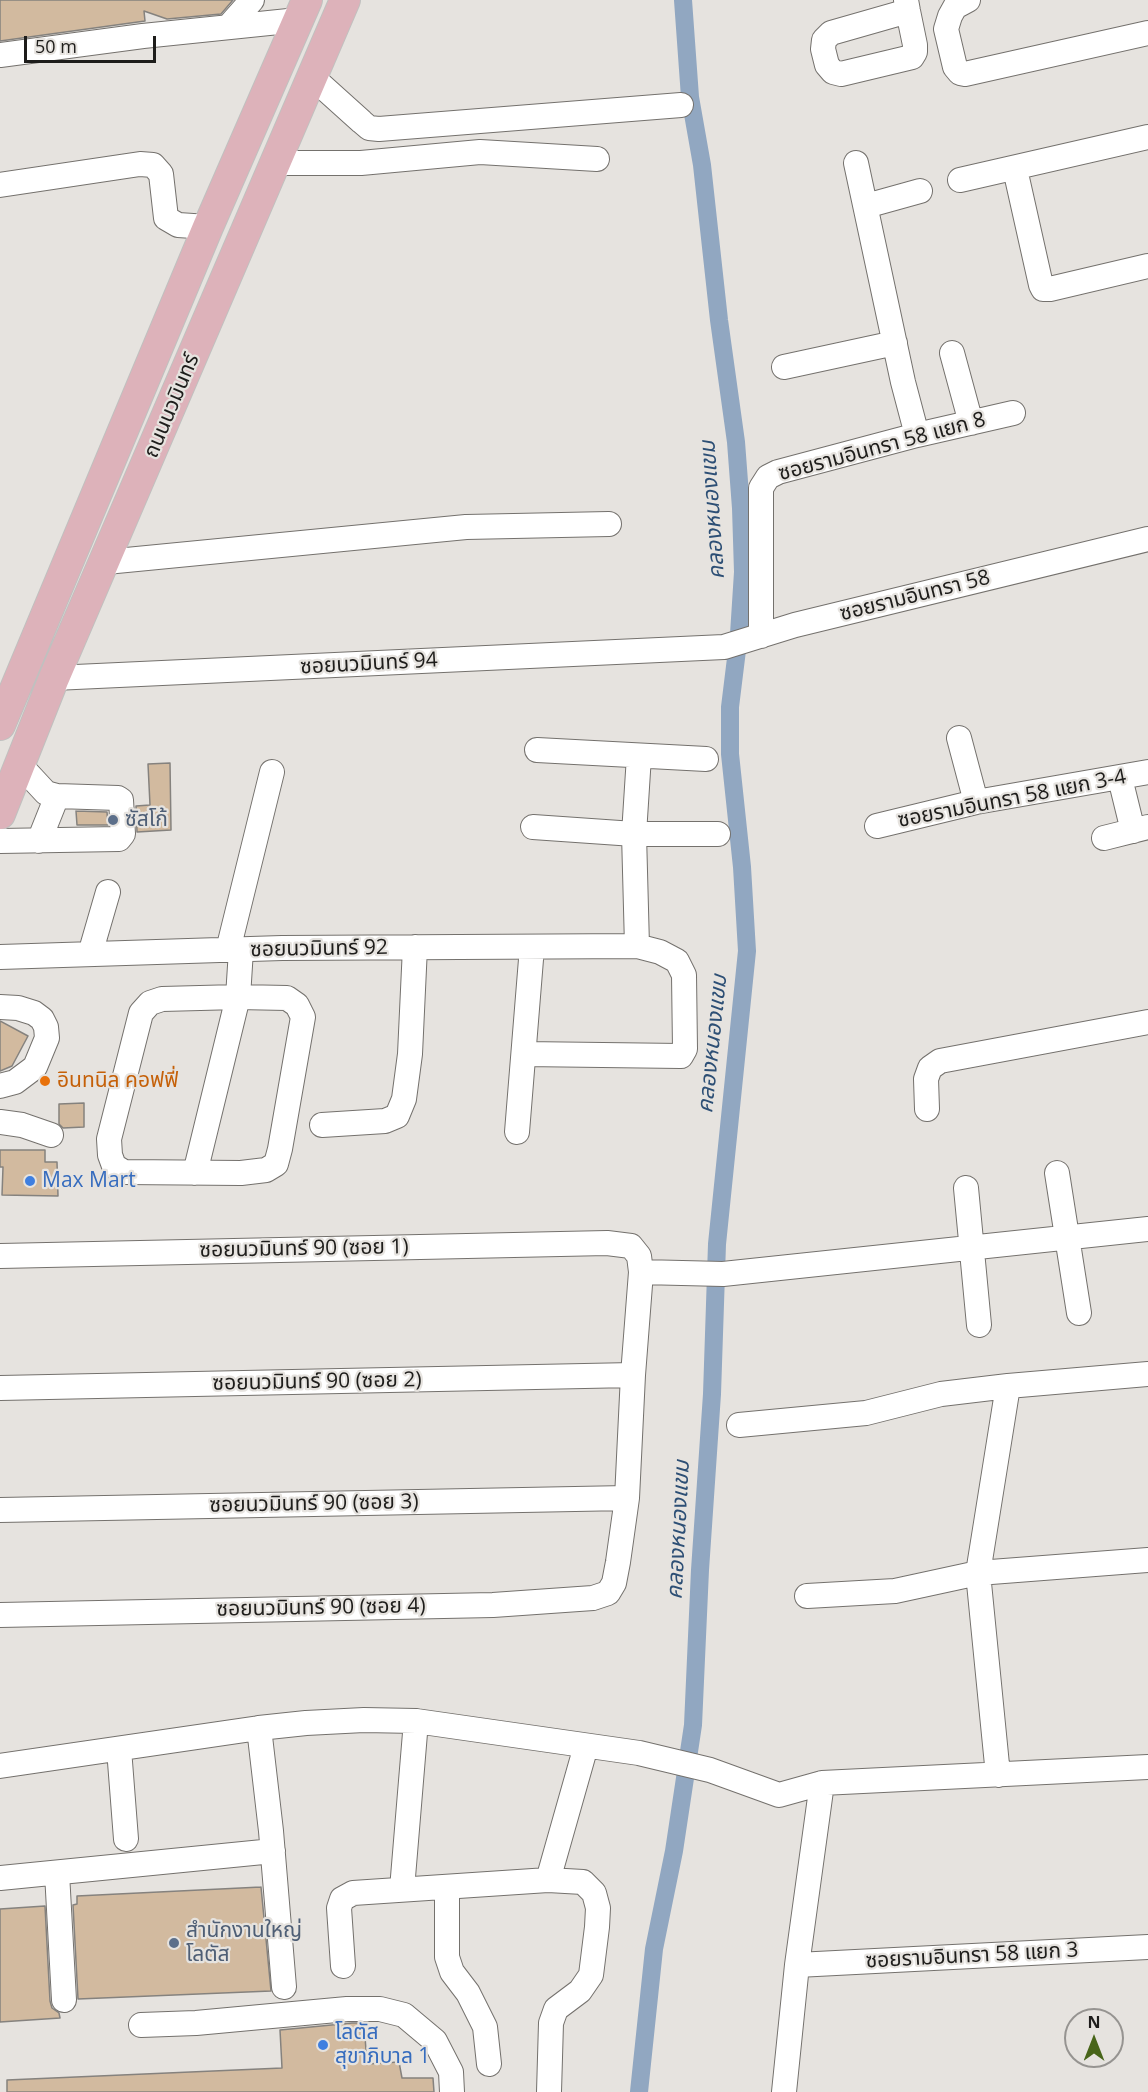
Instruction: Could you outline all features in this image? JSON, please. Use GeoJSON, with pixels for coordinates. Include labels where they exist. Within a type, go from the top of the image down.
{"type":"FeatureCollection","features":[{"type":"Feature","properties":{"kind":"main road","name":"ถนนนวมินทร์"},"geometry":{"type":"LineString","coordinates":[[0,814],[54,678],[106,562],[345,0]]}},
{"type":"Feature","properties":{"kind":"main road","name":"ถนนนวมินทร์"},"geometry":{"type":"LineString","coordinates":[[2,716],[208,227],[303,10]]}},
{"type":"Feature","properties":{"kind":"main road"},"geometry":{"type":"LineString","coordinates":[[24,665],[54,678]]}},
{"type":"Feature","properties":{"kind":"street"},"geometry":{"type":"LineString","coordinates":[[229,26],[252,0]]}},
{"type":"Feature","properties":{"kind":"street"},"geometry":{"type":"LineString","coordinates":[[968,0],[955,7],[946,28],[955,68],[965,74],[1148,33]]}},
{"type":"Feature","properties":{"kind":"street"},"geometry":{"type":"LineString","coordinates":[[0,56],[229,26],[303,10]]}},
{"type":"Feature","properties":{"kind":"street"},"geometry":{"type":"LineString","coordinates":[[312,77],[369,128],[379,129],[681,105]]}},
{"type":"Feature","properties":{"kind":"street"},"geometry":{"type":"LineString","coordinates":[[960,180],[1148,137]]}},
{"type":"Feature","properties":{"kind":"street"},"geometry":{"type":"LineString","coordinates":[[275,163],[361,163],[480,152],[597,159]]}},
{"type":"Feature","properties":{"kind":"street"},"geometry":{"type":"LineString","coordinates":[[856,163],[917,435]]}},
{"type":"Feature","properties":{"kind":"street"},"geometry":{"type":"LineString","coordinates":[[0,185],[140,164],[153,165],[161,174],[166,218],[178,225],[208,227]]}},
{"type":"Feature","properties":{"kind":"street"},"geometry":{"type":"LineString","coordinates":[[1015,169],[1043,289],[1148,266]]}},
{"type":"Feature","properties":{"kind":"street"},"geometry":{"type":"LineString","coordinates":[[866,206],[920,191]]}},
{"type":"Feature","properties":{"kind":"street"},"geometry":{"type":"LineString","coordinates":[[784,367],[895,343]]}},
{"type":"Feature","properties":{"kind":"street"},"geometry":{"type":"LineString","coordinates":[[952,353],[971,423]]}},
{"type":"Feature","properties":{"kind":"street","name":"ซอยรามอินทรา 58 แยก 8"},"geometry":{"type":"LineString","coordinates":[[758,637],[761,488],[768,477],[778,472],[917,435],[1013,413]]}},
{"type":"Feature","properties":{"kind":"street"},"geometry":{"type":"LineString","coordinates":[[106,562],[466,527],[609,524]]}},
{"type":"Feature","properties":{"kind":"street","name":"ซอยรามอินทรา 58"},"geometry":{"type":"LineString","coordinates":[[683,649],[724,647],[795,625],[1148,539]]}},
{"type":"Feature","properties":{"kind":"street","name":"ซอยนวมินทร์ 94"},"geometry":{"type":"LineString","coordinates":[[54,678],[683,649]]}},
{"type":"Feature","properties":{"kind":"street"},"geometry":{"type":"LineString","coordinates":[[959,738],[976,802]]}},
{"type":"Feature","properties":{"kind":"street"},"geometry":{"type":"LineString","coordinates":[[537,750],[706,759]]}},
{"type":"Feature","properties":{"kind":"street"},"geometry":{"type":"LineString","coordinates":[[524,1054],[681,1056],[685,1049],[684,975],[677,961],[649,949],[634,834],[639,756]]}},
{"type":"Feature","properties":{"kind":"street"},"geometry":{"type":"LineString","coordinates":[[0,841],[122,838],[121,800],[118,798],[57,796],[46,793],[20,765]]}},
{"type":"Feature","properties":{"kind":"street"},"geometry":{"type":"LineString","coordinates":[[195,1173],[238,997],[234,950],[272,772]]}},
{"type":"Feature","properties":{"kind":"street","name":"ซอยรามอินทรา 58 แยก 3-4"},"geometry":{"type":"LineString","coordinates":[[877,826],[976,802],[1148,772]]}},
{"type":"Feature","properties":{"kind":"street"},"geometry":{"type":"LineString","coordinates":[[1104,838],[1141,829],[1120,778]]}},
{"type":"Feature","properties":{"kind":"street"},"geometry":{"type":"LineString","coordinates":[[39,841],[57,796]]}},
{"type":"Feature","properties":{"kind":"street"},"geometry":{"type":"LineString","coordinates":[[533,827],[634,834],[718,834]]}},
{"type":"Feature","properties":{"kind":"street"},"geometry":{"type":"LineString","coordinates":[[90,954],[108,892]]}},
{"type":"Feature","properties":{"kind":"street"},"geometry":{"type":"LineString","coordinates":[[322,1125],[385,1121],[397,1116],[404,1099],[410,1054],[415,947]]}},
{"type":"Feature","properties":{"kind":"street","name":"ซอยนวมินทร์ 92"},"geometry":{"type":"LineString","coordinates":[[0,957],[415,947],[649,949]]}},
{"type":"Feature","properties":{"kind":"street"},"geometry":{"type":"LineString","coordinates":[[517,1132],[532,947]]}},
{"type":"Feature","properties":{"kind":"street"},"geometry":{"type":"LineString","coordinates":[[238,997],[287,998],[297,1005],[303,1017],[276,1164],[266,1170],[242,1173],[124,1172],[114,1166],[110,1155],[109,1139],[141,1013],[145,1007],[155,1000],[162,999],[238,997]]}},
{"type":"Feature","properties":{"kind":"street"},"geometry":{"type":"LineString","coordinates":[[0,1007],[18,1008],[34,1013],[42,1019],[46,1027],[47,1038],[35,1067],[15,1082],[0,1086]]}},
{"type":"Feature","properties":{"kind":"street"},"geometry":{"type":"LineString","coordinates":[[927,1109],[926,1079],[930,1068],[940,1061],[1148,1022]]}},
{"type":"Feature","properties":{"kind":"street"},"geometry":{"type":"LineString","coordinates":[[0,1122],[22,1125],[51,1135]]}},
{"type":"Feature","properties":{"kind":"street"},"geometry":{"type":"LineString","coordinates":[[1057,1173],[1079,1313]]}},
{"type":"Feature","properties":{"kind":"street"},"geometry":{"type":"LineString","coordinates":[[966,1188],[980,1325]]}},
{"type":"Feature","properties":{"kind":"street"},"geometry":{"type":"LineString","coordinates":[[627,1498],[641,1272],[713,1274],[1148,1228]]}},
{"type":"Feature","properties":{"kind":"street","name":"ซอยนวมินทร์ 90 (ซอย 1)"},"geometry":{"type":"LineString","coordinates":[[0,1256],[607,1243],[632,1246],[639,1257],[641,1272]]}},
{"type":"Feature","properties":{"kind":"street"},"geometry":{"type":"LineString","coordinates":[[739,1425],[866,1413],[941,1394],[1148,1374]]}},
{"type":"Feature","properties":{"kind":"street","name":"ซอยนวมินทร์ 90 (ซอย 2)"},"geometry":{"type":"LineString","coordinates":[[0,1388],[633,1375]]}},
{"type":"Feature","properties":{"kind":"street"},"geometry":{"type":"LineString","coordinates":[[998,1775],[978,1573],[1008,1386]]}},
{"type":"Feature","properties":{"kind":"street","name":"ซอยนวมินทร์ 90 (ซอย 3)"},"geometry":{"type":"LineString","coordinates":[[0,1510],[627,1498]]}},
{"type":"Feature","properties":{"kind":"street","name":"ซอยนวมินทร์ 90 (ซอย 4)"},"geometry":{"type":"LineString","coordinates":[[0,1614],[493,1605],[593,1598],[608,1593],[614,1583],[627,1498]]}},
{"type":"Feature","properties":{"kind":"street"},"geometry":{"type":"LineString","coordinates":[[807,1596],[895,1591],[978,1573],[1148,1560]]}},
{"type":"Feature","properties":{"kind":"street"},"geometry":{"type":"LineString","coordinates":[[0,1766],[259,1728],[364,1720],[416,1721],[639,1753],[710,1770],[779,1795],[822,1783],[1148,1767]]}},
{"type":"Feature","properties":{"kind":"street"},"geometry":{"type":"LineString","coordinates":[[402,1889],[416,1721]]}},
{"type":"Feature","properties":{"kind":"street"},"geometry":{"type":"LineString","coordinates":[[259,1728],[272,1841],[284,1987]]}},
{"type":"Feature","properties":{"kind":"street"},"geometry":{"type":"LineString","coordinates":[[548,1880],[586,1746]]}},
{"type":"Feature","properties":{"kind":"street"},"geometry":{"type":"LineString","coordinates":[[119,1749],[126,1839]]}},
{"type":"Feature","properties":{"kind":"street"},"geometry":{"type":"LineString","coordinates":[[783,2092],[796,1965],[822,1783]]}},
{"type":"Feature","properties":{"kind":"street"},"geometry":{"type":"LineString","coordinates":[[0,1878],[57,1873],[272,1841]]}},
{"type":"Feature","properties":{"kind":"street"},"geometry":{"type":"LineString","coordinates":[[57,1873],[64,2000]]}},
{"type":"Feature","properties":{"kind":"street"},"geometry":{"type":"LineString","coordinates":[[343,1966],[339,1908],[342,1899],[353,1893],[548,1880],[583,1882],[594,1893],[598,1908],[591,1975],[579,1990],[556,2008],[550,2023],[549,2092]]}},
{"type":"Feature","properties":{"kind":"street"},"geometry":{"type":"LineString","coordinates":[[447,1887],[447,1957],[452,1972],[468,1993],[486,2027],[489,2064]]}},
{"type":"Feature","properties":{"kind":"street","name":"ซอยรามอินทรา 58 แยก 3"},"geometry":{"type":"LineString","coordinates":[[796,1965],[1148,1947]]}},
{"type":"Feature","properties":{"kind":"street"},"geometry":{"type":"LineString","coordinates":[[141,2025],[196,2023],[346,2009],[380,2009],[404,2015],[435,2041],[451,2072],[452,2092]]}},
{"type":"Feature","properties":{"kind":"building"},"geometry":{"type":"Polygon","coordinates":[[[0,0],[233,0],[221,14],[167,19],[144,11],[145,21],[0,41],[0,0]]]}},
{"type":"Feature","properties":{"kind":"building"},"geometry":{"type":"Polygon","coordinates":[[[170,763],[171,830],[137,832],[136,806],[150,805],[148,764],[170,763]]]}},
{"type":"Feature","properties":{"kind":"building"},"geometry":{"type":"Polygon","coordinates":[[[76,811],[107,812],[108,825],[77,825],[76,811]]]}},
{"type":"Feature","properties":{"kind":"building"},"geometry":{"type":"Polygon","coordinates":[[[0,1021],[28,1036],[12,1066],[0,1071],[0,1021]]]}},
{"type":"Feature","properties":{"kind":"building"},"geometry":{"type":"Polygon","coordinates":[[[84,1103],[84,1127],[63,1128],[59,1124],[59,1104],[84,1103]]]}},
{"type":"Feature","properties":{"kind":"building","name":"Max Mart"},"geometry":{"type":"Polygon","coordinates":[[[0,1150],[45,1150],[45,1162],[57,1162],[58,1196],[2,1195],[3,1167],[0,1167],[0,1150]]]}},
{"type":"Feature","properties":{"kind":"building","name":"สำนักงานใหญ่ โลตัส"},"geometry":{"type":"Polygon","coordinates":[[[261,1887],[271,1991],[78,1999],[73,1905],[77,1904],[77,1896],[261,1887]]]}},
{"type":"Feature","properties":{"kind":"building"},"geometry":{"type":"Polygon","coordinates":[[[45,1906],[50,2001],[52,2008],[59,2013],[60,2018],[0,2022],[0,1909],[45,1906]]]}},
{"type":"Feature","properties":{"kind":"building","name":"โลตัส สุขาภิบาล 1"},"geometry":{"type":"Polygon","coordinates":[[[364,2023],[367,2064],[399,2062],[402,2078],[433,2078],[434,2092],[7,2092],[7,2080],[282,2068],[280,2030],[364,2023]]]}},
{"type":"Feature","properties":{"kind":"waterway","name":"คลองหนองแขม"},"geometry":{"type":"LineString","coordinates":[[639,2092],[654,1949],[674,1851],[693,1725],[700,1570],[712,1394],[717,1244],[747,951],[742,867],[730,754],[730,707],[739,634],[743,572],[741,508],[736,442],[719,320],[702,165],[690,97],[683,0]]}},
{"type":"Feature","properties":{"kind":"place","name":"ซัสโก้"},"geometry":{"type":"Point","coordinates":[113,820]}},
{"type":"Feature","properties":{"kind":"place","name":"อินทนิล คอฟฟี่"},"geometry":{"type":"Point","coordinates":[45,1081]}},
{"type":"Feature","properties":{"kind":"place","name":"Max Mart"},"geometry":{"type":"Point","coordinates":[30,1181]}},
{"type":"Feature","properties":{"kind":"place","name":"สำนักงานใหญ่ โลตัส"},"geometry":{"type":"Point","coordinates":[174,1943]}},
{"type":"Feature","properties":{"kind":"place","name":"โลตัส สุขาภิบาล 1"},"geometry":{"type":"Point","coordinates":[323,2045]}}]}
